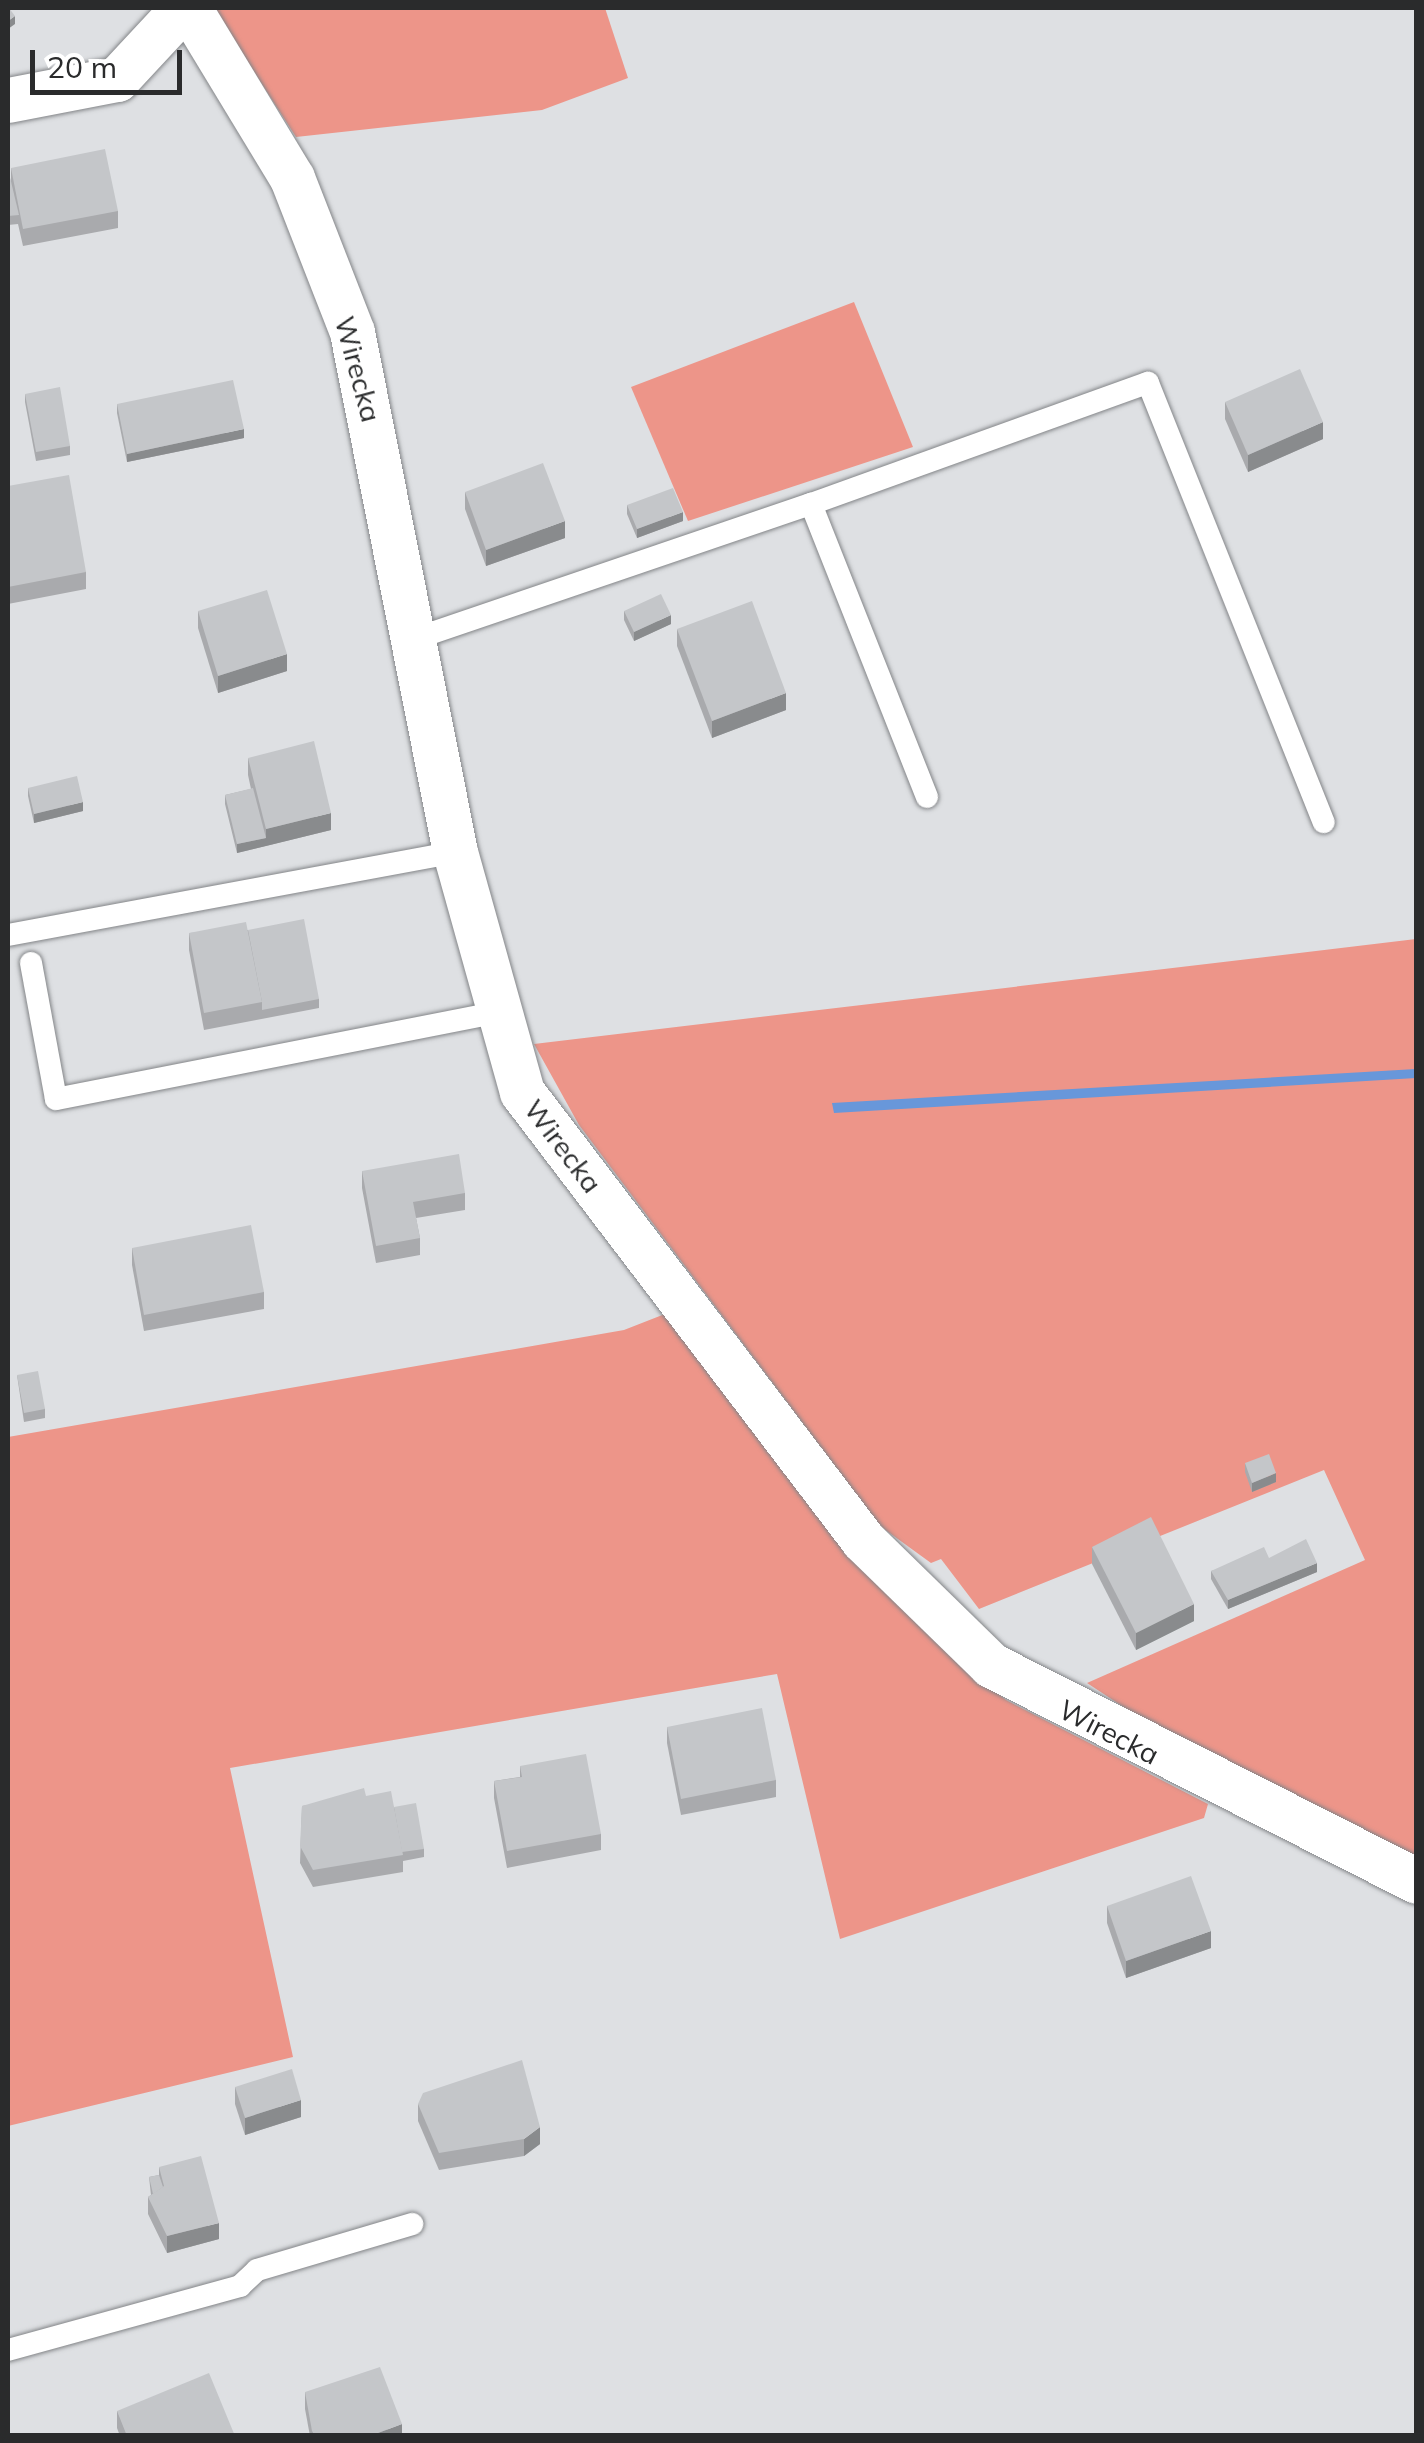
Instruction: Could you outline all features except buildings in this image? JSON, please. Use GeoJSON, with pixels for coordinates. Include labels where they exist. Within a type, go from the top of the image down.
{"type":"FeatureCollection","features":[{"type":"Feature","properties":{"kind":"street"},"geometry":{"type":"LineString","coordinates":[[8,100],[117,78],[186,8]]}},
{"type":"Feature","properties":{"kind":"street","name":"Wirecka"},"geometry":{"type":"LineString","coordinates":[[186,8],[292,178],[352,332],[455,852],[494,1014],[522,1092],[863,1540],[949,1627],[1054,1704],[1416,1881]]}},
{"type":"Feature","properties":{"kind":"lane"},"geometry":{"type":"LineString","coordinates":[[414,639],[811,504],[1148,383],[1324,822]]}},
{"type":"Feature","properties":{"kind":"lane"},"geometry":{"type":"LineString","coordinates":[[811,504],[927,797]]}},
{"type":"Feature","properties":{"kind":"lane"},"geometry":{"type":"LineString","coordinates":[[8,935],[455,852]]}},
{"type":"Feature","properties":{"kind":"lane"},"geometry":{"type":"LineString","coordinates":[[31,962],[56,1099],[494,1014]]}},
{"type":"Feature","properties":{"kind":"lane"},"geometry":{"type":"LineString","coordinates":[[8,2350],[240,2286],[257,2270],[412,2224]]}},
{"type":"Feature","properties":{"kind":"shaded area"},"geometry":{"type":"Polygon","coordinates":[[[213,8],[605,8],[628,78],[542,110],[296,137],[213,8]]]}},
{"type":"Feature","properties":{"kind":"shaded area"},"geometry":{"type":"Polygon","coordinates":[[[854,302],[913,447],[688,521],[631,387],[854,302]]]}},
{"type":"Feature","properties":{"kind":"shaded area"},"geometry":{"type":"Polygon","coordinates":[[[1416,939],[1416,1859],[1157,1729],[1087,1683],[1365,1560],[1324,1470],[979,1609],[941,1559],[931,1563],[880,1526],[579,1125],[534,1044],[1416,939]]]}},
{"type":"Feature","properties":{"kind":"shaded area"},"geometry":{"type":"Polygon","coordinates":[[[670,1312],[963,1667],[1006,1700],[1208,1804],[1204,1818],[840,1939],[777,1674],[230,1768],[293,2057],[8,2126],[8,1437],[624,1330],[670,1312]]]}},
{"type":"Feature","properties":{"kind":"water"},"geometry":{"type":"Polygon","coordinates":[[[1416,1069],[1416,1078],[834,1113],[832,1103],[1416,1069]]]}}]}
